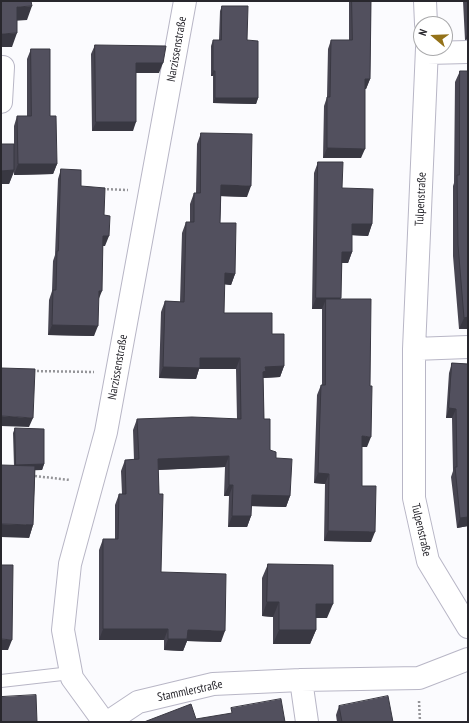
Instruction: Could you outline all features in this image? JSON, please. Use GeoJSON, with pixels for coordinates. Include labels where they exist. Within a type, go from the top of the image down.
{"type":"FeatureCollection","features":[{"type":"Feature","properties":{"kind":"street","name":"Narzissenstraße"},"geometry":{"type":"LineString","coordinates":[[104,722],[72,678],[63,630],[70,564],[106,432],[185,1]]}},
{"type":"Feature","properties":{"kind":"street"},"geometry":{"type":"LineString","coordinates":[[425,1],[426,16]]}},
{"type":"Feature","properties":{"kind":"street"},"geometry":{"type":"LineString","coordinates":[[453,52],[468,52]]}},
{"type":"Feature","properties":{"kind":"street","name":"Tulpenstraße"},"geometry":{"type":"LineString","coordinates":[[427,56],[414,349],[414,498],[428,561],[468,627]]}},
{"type":"Feature","properties":{"kind":"street"},"geometry":{"type":"LineString","coordinates":[[1,67],[3,67],[1,102]]}},
{"type":"Feature","properties":{"kind":"street"},"geometry":{"type":"LineString","coordinates":[[414,349],[468,347]]}},
{"type":"Feature","properties":{"kind":"street","name":"Stammlerstraße"},"geometry":{"type":"LineString","coordinates":[[108,722],[138,702],[213,684],[301,680],[419,678],[468,659]]}},
{"type":"Feature","properties":{"kind":"street"},"geometry":{"type":"LineString","coordinates":[[301,680],[307,722]]}},
{"type":"Feature","properties":{"kind":"lane"},"geometry":{"type":"LineString","coordinates":[[1,680],[71,673]]}},
{"type":"Feature","properties":{"kind":"path"},"geometry":{"type":"LineString","coordinates":[[103,189],[151,190]]}},
{"type":"Feature","properties":{"kind":"path"},"geometry":{"type":"LineString","coordinates":[[30,371],[117,373]]}},
{"type":"Feature","properties":{"kind":"path"},"geometry":{"type":"LineString","coordinates":[[35,476],[93,482]]}},
{"type":"Feature","properties":{"kind":"building"},"geometry":{"type":"Polygon","coordinates":[[[1,1],[31,1],[32,6],[17,7],[17,33],[1,34],[1,1]]]}},
{"type":"Feature","properties":{"kind":"building"},"geometry":{"type":"Polygon","coordinates":[[[352,1],[371,1],[370,79],[365,79],[365,149],[327,148],[327,97],[330,97],[331,40],[352,40],[352,1]]]}},
{"type":"Feature","properties":{"kind":"building"},"geometry":{"type":"Polygon","coordinates":[[[222,6],[248,6],[247,40],[258,41],[258,98],[215,98],[213,40],[221,40],[222,6]]]}},
{"type":"Feature","properties":{"kind":"building"},"geometry":{"type":"Polygon","coordinates":[[[95,45],[166,46],[163,63],[136,63],[136,122],[96,122],[95,45]]]}},
{"type":"Feature","properties":{"kind":"building"},"geometry":{"type":"Polygon","coordinates":[[[31,49],[50,49],[50,116],[56,116],[57,164],[18,164],[17,116],[31,116],[31,49]]]}},
{"type":"Feature","properties":{"kind":"building"},"geometry":{"type":"Polygon","coordinates":[[[460,71],[468,71],[468,317],[464,318],[458,245],[457,175],[459,175],[460,71]]]}},
{"type":"Feature","properties":{"kind":"building"},"geometry":{"type":"Polygon","coordinates":[[[201,133],[252,134],[251,186],[221,185],[220,223],[236,223],[235,274],[225,273],[224,313],[272,313],[272,334],[284,334],[284,366],[265,367],[266,371],[263,372],[264,419],[270,419],[270,450],[276,452],[276,458],[292,459],[290,496],[252,495],[251,516],[232,516],[233,485],[229,485],[229,456],[158,459],[159,494],[163,494],[161,572],[226,574],[225,631],[188,630],[187,639],[168,639],[168,629],[103,629],[103,539],[118,539],[119,494],[126,494],[125,460],[139,459],[137,419],[192,417],[241,419],[240,358],[200,358],[200,368],[163,367],[165,301],[184,302],[186,222],[194,222],[194,193],[200,193],[201,133]]]}},
{"type":"Feature","properties":{"kind":"building"},"geometry":{"type":"Polygon","coordinates":[[[1,144],[14,144],[14,170],[1,171],[1,144]]]}},
{"type":"Feature","properties":{"kind":"building"},"geometry":{"type":"Polygon","coordinates":[[[318,162],[343,162],[342,188],[373,189],[372,224],[352,224],[352,252],[342,252],[341,298],[316,298],[318,162]]]}},
{"type":"Feature","properties":{"kind":"building"},"geometry":{"type":"Polygon","coordinates":[[[61,169],[81,170],[81,186],[105,188],[104,215],[110,216],[109,236],[103,236],[102,291],[99,291],[98,326],[52,325],[53,290],[56,290],[61,169]]]}},
{"type":"Feature","properties":{"kind":"building"},"geometry":{"type":"Polygon","coordinates":[[[326,299],[371,299],[371,437],[362,436],[362,486],[376,486],[375,532],[328,531],[329,474],[318,473],[321,385],[325,385],[326,299]]]}},
{"type":"Feature","properties":{"kind":"building"},"geometry":{"type":"Polygon","coordinates":[[[452,363],[468,364],[468,517],[460,518],[455,467],[457,467],[456,409],[449,408],[452,363]]]}},
{"type":"Feature","properties":{"kind":"building"},"geometry":{"type":"Polygon","coordinates":[[[1,368],[35,369],[33,418],[1,416],[1,368]]]}},
{"type":"Feature","properties":{"kind":"building"},"geometry":{"type":"Polygon","coordinates":[[[15,428],[44,429],[44,464],[16,465],[15,428]]]}},
{"type":"Feature","properties":{"kind":"building"},"geometry":{"type":"Polygon","coordinates":[[[1,465],[35,466],[33,525],[1,524],[1,465]]]}},
{"type":"Feature","properties":{"kind":"building"},"geometry":{"type":"Polygon","coordinates":[[[268,564],[333,565],[333,604],[316,604],[316,630],[279,630],[279,602],[267,602],[268,564]]]}},
{"type":"Feature","properties":{"kind":"building"},"geometry":{"type":"Polygon","coordinates":[[[1,565],[13,565],[12,640],[1,639],[1,565]]]}},
{"type":"Feature","properties":{"kind":"building"},"geometry":{"type":"Polygon","coordinates":[[[36,695],[37,722],[1,722],[1,697],[36,695]]]}},
{"type":"Feature","properties":{"kind":"building"},"geometry":{"type":"Polygon","coordinates":[[[388,696],[393,722],[342,722],[339,706],[388,696]]]}},
{"type":"Feature","properties":{"kind":"building"},"geometry":{"type":"Polygon","coordinates":[[[281,699],[285,722],[144,722],[191,704],[196,719],[232,713],[231,708],[281,699]]]}}]}
